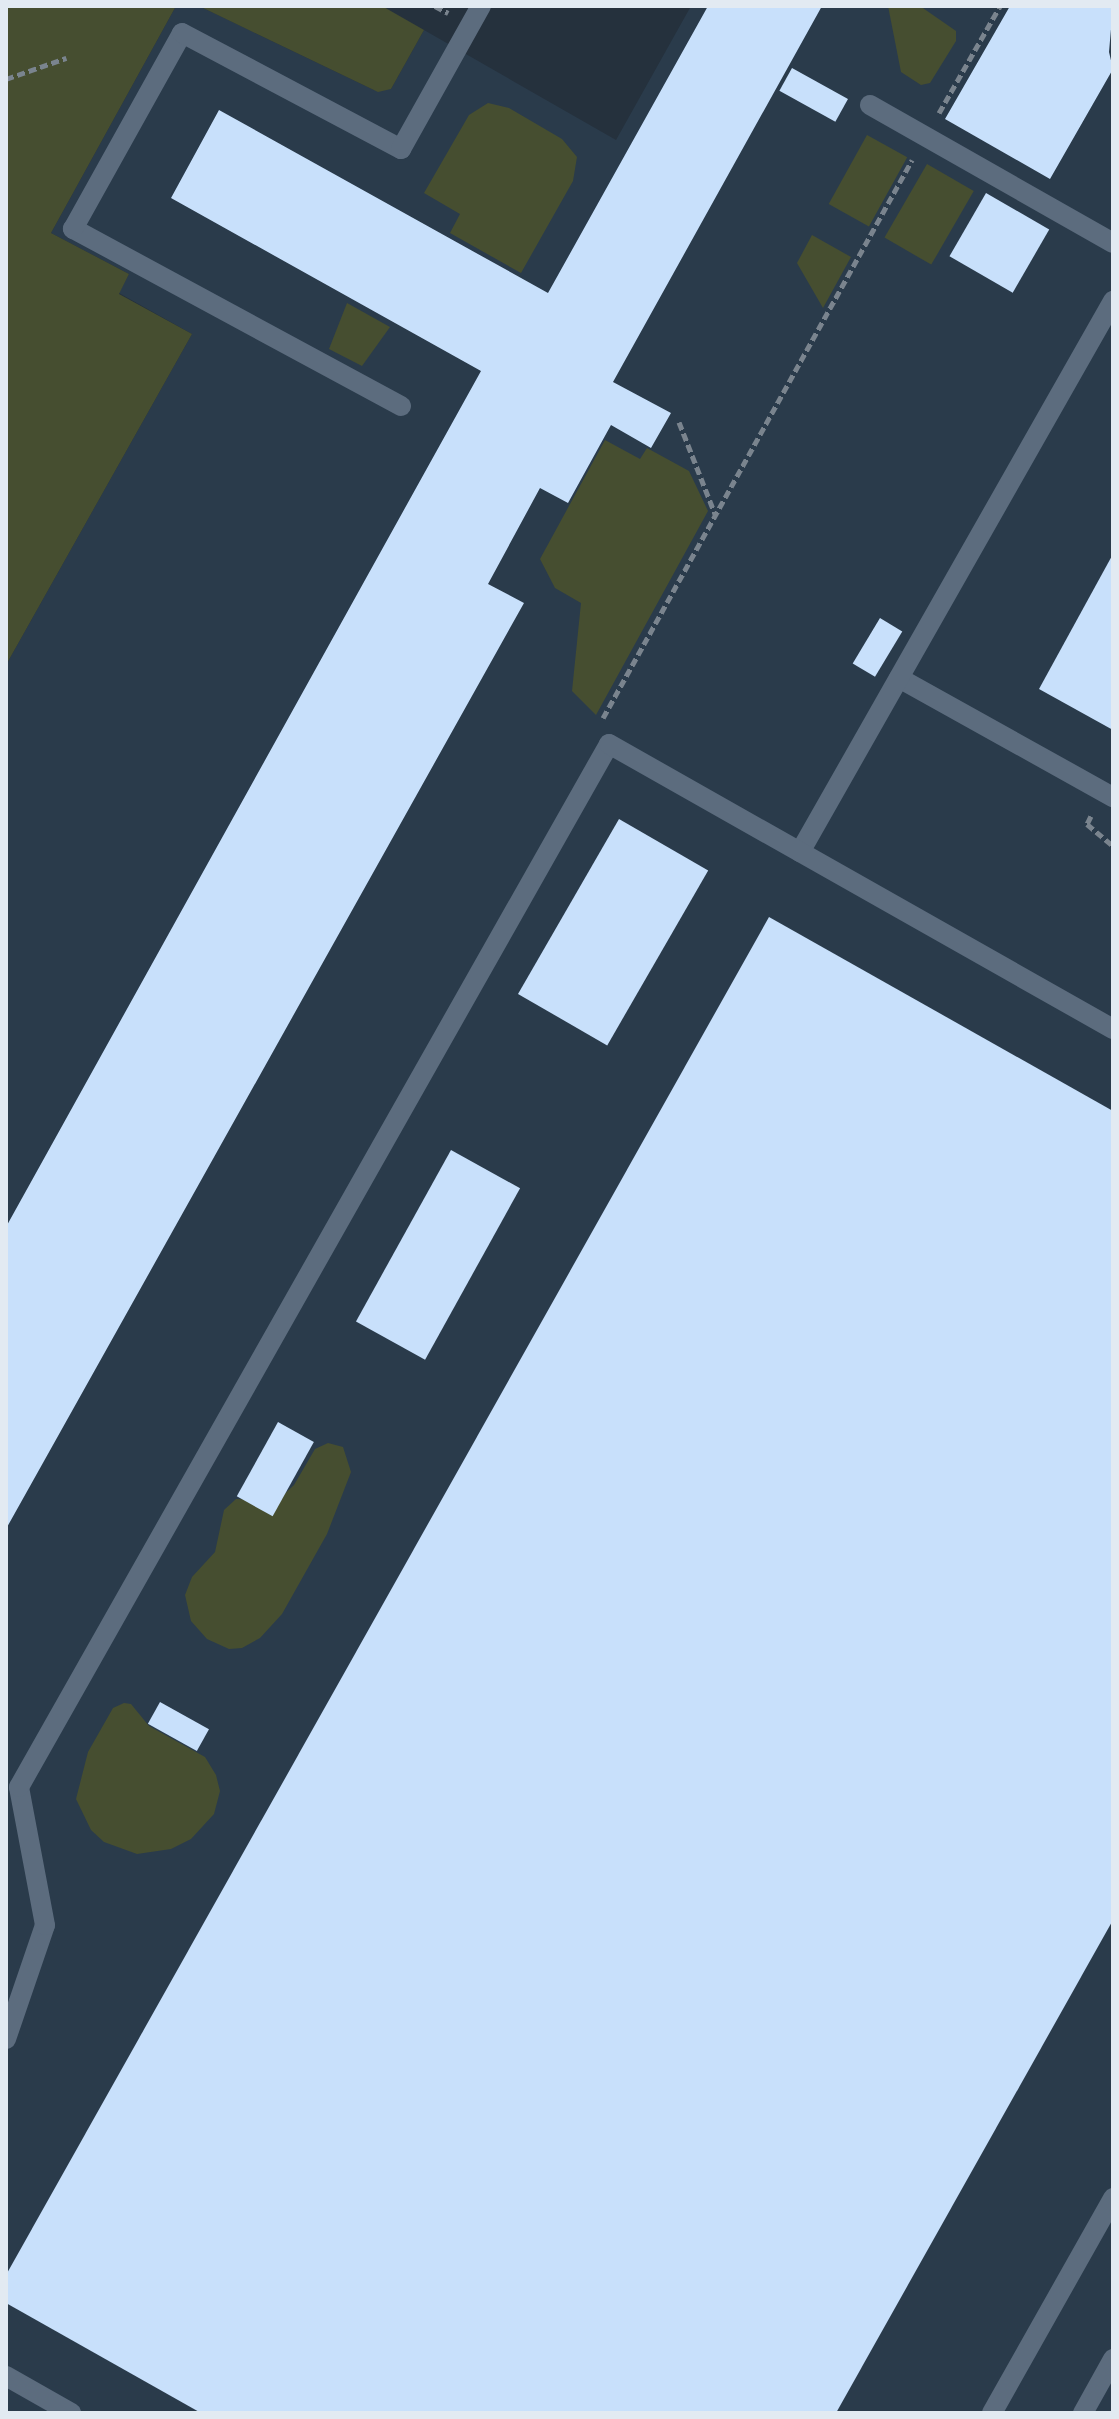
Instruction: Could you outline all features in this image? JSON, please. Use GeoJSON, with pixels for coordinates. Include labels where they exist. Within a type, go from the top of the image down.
{"type":"FeatureCollection","features":[{"type":"Feature","properties":{"kind":"lane"},"geometry":{"type":"LineString","coordinates":[[401,406],[73,229],[182,33],[401,149],[481,6]]}},
{"type":"Feature","properties":{"kind":"lane"},"geometry":{"type":"LineString","coordinates":[[870,105],[1113,243]]}},
{"type":"Feature","properties":{"kind":"lane"},"geometry":{"type":"LineString","coordinates":[[800,852],[1113,301]]}},
{"type":"Feature","properties":{"kind":"lane"},"geometry":{"type":"LineString","coordinates":[[899,678],[1113,797]]}},
{"type":"Feature","properties":{"kind":"lane"},"geometry":{"type":"LineString","coordinates":[[6,2039],[45,1925],[19,1787],[609,744],[1113,1029]]}},
{"type":"Feature","properties":{"kind":"lane"},"geometry":{"type":"LineString","coordinates":[[992,2413],[1113,2198]]}},
{"type":"Feature","properties":{"kind":"lane"},"geometry":{"type":"LineString","coordinates":[[1083,2413],[1113,2359]]}},
{"type":"Feature","properties":{"kind":"lane"},"geometry":{"type":"LineString","coordinates":[[6,2376],[71,2413]]}},
{"type":"Feature","properties":{"kind":"path"},"geometry":{"type":"LineString","coordinates":[[609,744],[594,735],[1000,6]]}},
{"type":"Feature","properties":{"kind":"path"},"geometry":{"type":"LineString","coordinates":[[6,79],[66,58]]}},
{"type":"Feature","properties":{"kind":"path"},"geometry":{"type":"LineString","coordinates":[[679,422],[716,515]]}},
{"type":"Feature","properties":{"kind":"shaded area"},"geometry":{"type":"Polygon","coordinates":[[[176,6],[199,6],[374,90],[391,89],[424,30],[616,140],[691,6],[1113,6],[1113,2413],[6,2413],[6,665],[192,334],[119,293],[129,274],[51,233],[176,6]]]}},
{"type":"Feature","properties":{"kind":"green space"},"geometry":{"type":"Polygon","coordinates":[[[6,6],[176,6],[51,233],[129,274],[119,294],[192,334],[6,665],[6,6]]]}},
{"type":"Feature","properties":{"kind":"green space"},"geometry":{"type":"Polygon","coordinates":[[[199,6],[382,6],[424,30],[391,89],[378,92],[199,6]]]}},
{"type":"Feature","properties":{"kind":"green space"},"geometry":{"type":"Polygon","coordinates":[[[888,6],[920,6],[956,31],[956,41],[930,83],[921,85],[901,72],[888,6]]]}},
{"type":"Feature","properties":{"kind":"green space"},"geometry":{"type":"Polygon","coordinates":[[[488,103],[509,108],[562,139],[577,157],[573,181],[521,273],[450,233],[460,214],[424,193],[469,115],[488,103]]]}},
{"type":"Feature","properties":{"kind":"green space"},"geometry":{"type":"Polygon","coordinates":[[[867,135],[907,157],[869,226],[829,204],[867,135]]]}},
{"type":"Feature","properties":{"kind":"green space"},"geometry":{"type":"Polygon","coordinates":[[[927,164],[974,191],[931,265],[884,238],[927,164]]]}},
{"type":"Feature","properties":{"kind":"green space"},"geometry":{"type":"Polygon","coordinates":[[[812,235],[851,257],[823,308],[797,263],[812,235]]]}},
{"type":"Feature","properties":{"kind":"green space"},"geometry":{"type":"Polygon","coordinates":[[[347,303],[390,327],[362,366],[329,349],[347,303]]]}},
{"type":"Feature","properties":{"kind":"green space"},"geometry":{"type":"Polygon","coordinates":[[[605,440],[640,459],[647,448],[689,471],[708,511],[596,715],[572,691],[581,603],[555,588],[540,559],[605,440]]]}},
{"type":"Feature","properties":{"kind":"green space"},"geometry":{"type":"Polygon","coordinates":[[[328,1443],[343,1447],[351,1472],[327,1534],[282,1614],[260,1638],[242,1648],[229,1649],[207,1639],[191,1621],[185,1595],[192,1577],[215,1552],[224,1510],[236,1499],[278,1500],[294,1485],[315,1449],[328,1443]]]}},
{"type":"Feature","properties":{"kind":"green space"},"geometry":{"type":"Polygon","coordinates":[[[124,1703],[131,1704],[149,1726],[205,1757],[216,1775],[220,1791],[214,1814],[191,1839],[171,1849],[137,1854],[104,1842],[91,1830],[76,1799],[88,1752],[113,1708],[124,1703]]]}},
{"type":"Feature","properties":{"kind":"building"},"geometry":{"type":"Polygon","coordinates":[[[708,6],[822,6],[613,382],[671,413],[651,448],[611,425],[568,503],[540,488],[488,584],[524,603],[6,1529],[6,1227],[481,371],[171,198],[219,110],[548,293],[708,6]]]}},
{"type":"Feature","properties":{"kind":"building"},"geometry":{"type":"Polygon","coordinates":[[[1010,6],[1113,6],[1109,52],[1113,69],[1050,179],[945,119],[1010,6]]]}},
{"type":"Feature","properties":{"kind":"building"},"geometry":{"type":"Polygon","coordinates":[[[792,68],[848,99],[835,122],[779,91],[792,68]]]}},
{"type":"Feature","properties":{"kind":"building"},"geometry":{"type":"Polygon","coordinates":[[[986,193],[1049,229],[1013,293],[950,256],[986,193]]]}},
{"type":"Feature","properties":{"kind":"building"},"geometry":{"type":"Polygon","coordinates":[[[1113,554],[1113,730],[1039,689],[1113,554]]]}},
{"type":"Feature","properties":{"kind":"building"},"geometry":{"type":"Polygon","coordinates":[[[880,618],[902,631],[875,677],[853,663],[880,618]]]}},
{"type":"Feature","properties":{"kind":"building"},"geometry":{"type":"Polygon","coordinates":[[[619,819],[708,870],[607,1045],[518,994],[619,819]]]}},
{"type":"Feature","properties":{"kind":"building"},"geometry":{"type":"Polygon","coordinates":[[[769,917],[1113,1111],[1113,1920],[836,2413],[201,2413],[6,2303],[6,2275],[769,917]]]}},
{"type":"Feature","properties":{"kind":"building"},"geometry":{"type":"Polygon","coordinates":[[[451,1150],[520,1188],[425,1360],[356,1321],[451,1150]]]}},
{"type":"Feature","properties":{"kind":"building"},"geometry":{"type":"Polygon","coordinates":[[[278,1422],[314,1442],[273,1516],[237,1496],[278,1422]]]}},
{"type":"Feature","properties":{"kind":"building"},"geometry":{"type":"Polygon","coordinates":[[[160,1702],[209,1729],[197,1751],[148,1724],[160,1702]]]}}]}
